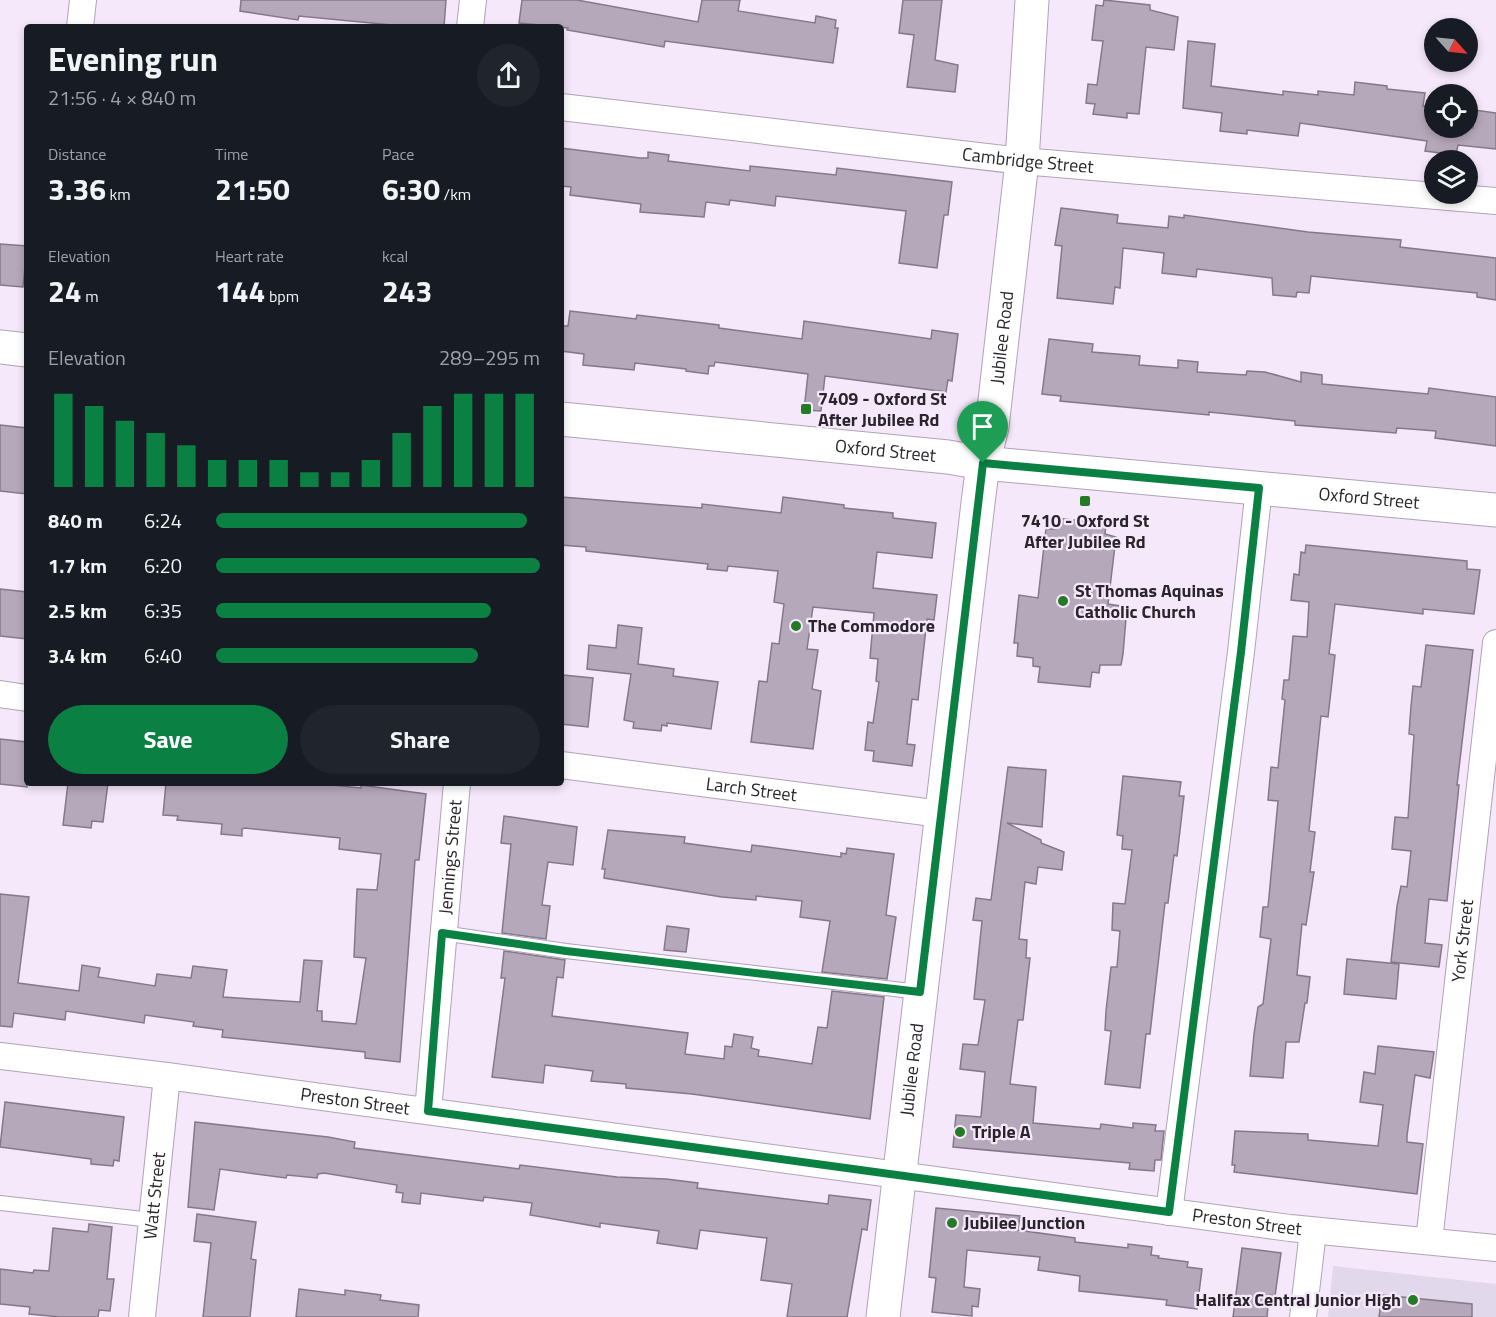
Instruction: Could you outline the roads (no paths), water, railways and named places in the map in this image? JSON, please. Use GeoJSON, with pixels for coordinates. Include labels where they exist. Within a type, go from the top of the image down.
{"type":"FeatureCollection","features":[{"type":"Feature","properties":{"kind":"main road","name":"Jubilee Road"},"geometry":{"type":"LineString","coordinates":[[883,1317],[983,463],[992,427],[1022,160],[1032,0]]}},
{"type":"Feature","properties":{"kind":"main road"},"geometry":{"type":"LineString","coordinates":[[0,347],[24,350]]}},
{"type":"Feature","properties":{"kind":"main road","name":"Oxford Street"},"geometry":{"type":"LineString","coordinates":[[564,419],[948,457],[983,463],[1496,510]]}},
{"type":"Feature","properties":{"kind":"street"},"geometry":{"type":"LineString","coordinates":[[80,24],[83,0]]}},
{"type":"Feature","properties":{"kind":"street"},"geometry":{"type":"LineString","coordinates":[[470,24],[473,0]]}},
{"type":"Feature","properties":{"kind":"street","name":"Cambridge Street"},"geometry":{"type":"LineString","coordinates":[[564,107],[1022,160],[1496,201]]}},
{"type":"Feature","properties":{"kind":"street"},"geometry":{"type":"LineString","coordinates":[[1169,1212],[1241,652],[1259,488]]}},
{"type":"Feature","properties":{"kind":"street","name":"York Street"},"geometry":{"type":"LineString","coordinates":[[1429,1241],[1496,643]]}},
{"type":"Feature","properties":{"kind":"street"},"geometry":{"type":"LineString","coordinates":[[0,694],[24,698]]}},
{"type":"Feature","properties":{"kind":"street","name":"Larch Street"},"geometry":{"type":"LineString","coordinates":[[564,765],[941,814]]}},
{"type":"Feature","properties":{"kind":"street","name":"Jennings Street"},"geometry":{"type":"LineString","coordinates":[[428,1111],[457,786]]}},
{"type":"Feature","properties":{"kind":"street","name":"Preston Street"},"geometry":{"type":"LineString","coordinates":[[0,1056],[166,1076],[1313,1231],[1496,1248]]}},
{"type":"Feature","properties":{"kind":"street","name":"Watt Street"},"geometry":{"type":"LineString","coordinates":[[142,1317],[166,1076]]}},
{"type":"Feature","properties":{"kind":"street"},"geometry":{"type":"LineString","coordinates":[[1303,1317],[1313,1231]]}},
{"type":"Feature","properties":{"kind":"lane"},"geometry":{"type":"LineString","coordinates":[[442,933],[566,951],[920,992]]}},
{"type":"Feature","properties":{"kind":"lane"},"geometry":{"type":"LineString","coordinates":[[0,1203],[152,1220]]}},
{"type":"Feature","properties":{"kind":"place","name":"7409 - Oxford St After Jubilee Rd"},"geometry":{"type":"Point","coordinates":[806,409]}},
{"type":"Feature","properties":{"kind":"place","name":"7410 - Oxford St After Jubilee Rd"},"geometry":{"type":"Point","coordinates":[1085,501]}},
{"type":"Feature","properties":{"kind":"place","name":"St Thomas Aquinas Catholic Church"},"geometry":{"type":"Point","coordinates":[1063,601]}},
{"type":"Feature","properties":{"kind":"place","name":"The Commodore"},"geometry":{"type":"Point","coordinates":[796,626]}},
{"type":"Feature","properties":{"kind":"place","name":"Triple A"},"geometry":{"type":"Point","coordinates":[960,1132]}},
{"type":"Feature","properties":{"kind":"place","name":"Jubilee Junction"},"geometry":{"type":"Point","coordinates":[952,1223]}},
{"type":"Feature","properties":{"kind":"place","name":"Halifax Central Junior High"},"geometry":{"type":"Point","coordinates":[1413,1300]}}]}
